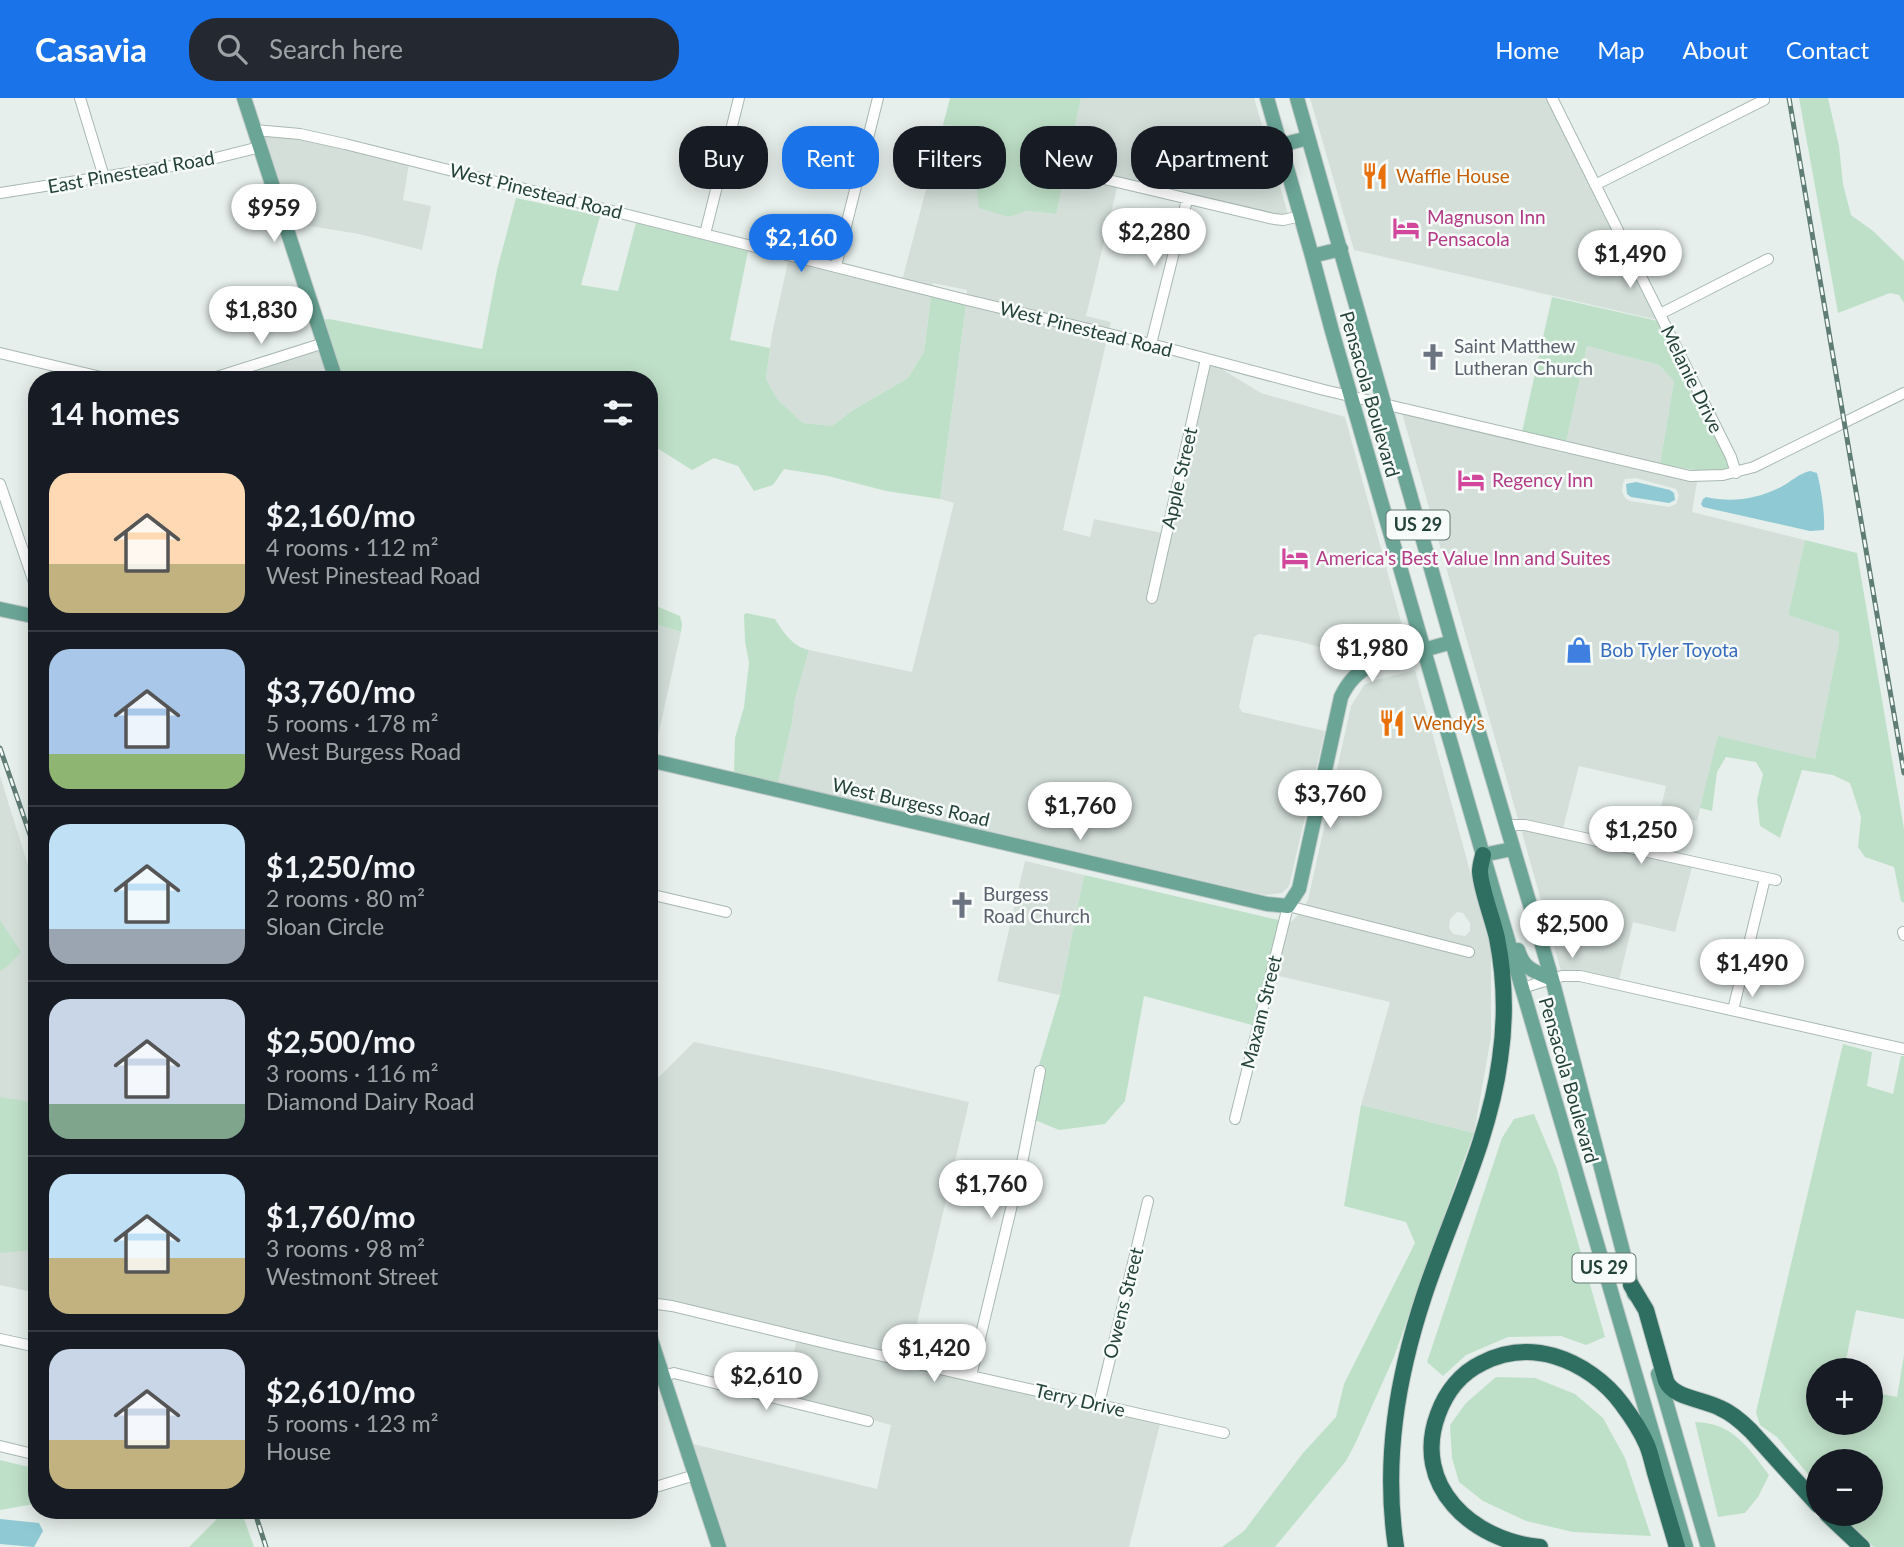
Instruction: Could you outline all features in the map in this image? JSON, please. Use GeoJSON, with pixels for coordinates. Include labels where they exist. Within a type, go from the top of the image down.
{"type":"FeatureCollection","features":[{"type":"Feature","properties":{"kind":"highway"},"geometry":{"type":"LineString","coordinates":[[1396,1547],[1390,1464],[1401,1380],[1424,1296],[1483,1137],[1502,1044],[1503,974],[1480,873],[1487,854]]}},
{"type":"Feature","properties":{"kind":"highway"},"geometry":{"type":"LineString","coordinates":[[1631,1285],[1646,1310],[1668,1387],[1677,1393],[1714,1405],[1740,1421],[1806,1492]]}},
{"type":"Feature","properties":{"kind":"highway"},"geometry":{"type":"LineString","coordinates":[[1540,1547],[1510,1542],[1469,1521],[1449,1500],[1433,1463],[1432,1436],[1435,1420],[1448,1393],[1476,1365],[1516,1352],[1545,1353],[1574,1364],[1590,1373],[1614,1394],[1647,1445],[1677,1547]]}},
{"type":"Feature","properties":{"kind":"highway"},"geometry":{"type":"LineString","coordinates":[[1840,1526],[1862,1547]]}},
{"type":"Feature","properties":{"kind":"main road"},"geometry":{"type":"LineString","coordinates":[[244,98],[333,371]]}},
{"type":"Feature","properties":{"kind":"main road","name":"Pensacola Boulevard"},"geometry":{"type":"LineString","coordinates":[[1267,98],[1275,126]]}},
{"type":"Feature","properties":{"kind":"main road","name":"Pensacola Boulevard"},"geometry":{"type":"LineString","coordinates":[[1297,98],[1452,642],[1552,979],[1631,1285],[1708,1547]]}},
{"type":"Feature","properties":{"kind":"main road"},"geometry":{"type":"LineString","coordinates":[[1293,142],[1308,138]]}},
{"type":"Feature","properties":{"kind":"main road","name":"Pensacola Boulevard"},"geometry":{"type":"LineString","coordinates":[[1293,188],[1424,650],[1487,854],[1522,988],[1686,1547]]}},
{"type":"Feature","properties":{"kind":"main road"},"geometry":{"type":"LineString","coordinates":[[1312,256],[1341,249]]}},
{"type":"Feature","properties":{"kind":"main road"},"geometry":{"type":"LineString","coordinates":[[0,608],[28,615]]}},
{"type":"Feature","properties":{"kind":"main road"},"geometry":{"type":"LineString","coordinates":[[1287,906],[1299,889],[1338,710],[1346,687],[1359,671],[1370,665],[1452,642]]}},
{"type":"Feature","properties":{"kind":"main road","name":"West Burgess Road"},"geometry":{"type":"LineString","coordinates":[[658,762],[1268,904],[1287,906]]}},
{"type":"Feature","properties":{"kind":"main road"},"geometry":{"type":"LineString","coordinates":[[1512,849],[1487,854],[1522,960],[1530,970],[1552,979]]}},
{"type":"Feature","properties":{"kind":"main road"},"geometry":{"type":"LineString","coordinates":[[658,1361],[719,1547]]}},
{"type":"Feature","properties":{"kind":"street"},"geometry":{"type":"LineString","coordinates":[[80,98],[104,177]]}},
{"type":"Feature","properties":{"kind":"street"},"geometry":{"type":"LineString","coordinates":[[705,234],[739,98]]}},
{"type":"Feature","properties":{"kind":"street"},"geometry":{"type":"LineString","coordinates":[[836,266],[878,98]]}},
{"type":"Feature","properties":{"kind":"street","name":"Melanie Drive"},"geometry":{"type":"LineString","coordinates":[[1552,98],[1731,457],[1736,473]]}},
{"type":"Feature","properties":{"kind":"street"},"geometry":{"type":"LineString","coordinates":[[1595,185],[1764,100]]}},
{"type":"Feature","properties":{"kind":"street","name":"West Pinestead Road"},"geometry":{"type":"LineString","coordinates":[[255,130],[300,134],[345,144],[1151,344],[1351,397],[1674,473],[1701,477],[1736,473],[1764,463],[1904,393]]}},
{"type":"Feature","properties":{"kind":"street","name":"East Pinestead Road"},"geometry":{"type":"LineString","coordinates":[[0,193],[204,161],[260,147]]}},
{"type":"Feature","properties":{"kind":"street"},"geometry":{"type":"LineString","coordinates":[[1117,182],[1274,219],[1301,216]]}},
{"type":"Feature","properties":{"kind":"street"},"geometry":{"type":"LineString","coordinates":[[1151,344],[1187,200]]}},
{"type":"Feature","properties":{"kind":"street"},"geometry":{"type":"LineString","coordinates":[[1660,314],[1768,259]]}},
{"type":"Feature","properties":{"kind":"street"},"geometry":{"type":"LineString","coordinates":[[235,371],[324,343]]}},
{"type":"Feature","properties":{"kind":"street"},"geometry":{"type":"LineString","coordinates":[[0,353],[70,371]]}},
{"type":"Feature","properties":{"kind":"street","name":"Apple Street"},"geometry":{"type":"LineString","coordinates":[[1152,598],[1206,359]]}},
{"type":"Feature","properties":{"kind":"street"},"geometry":{"type":"LineString","coordinates":[[0,484],[28,565]]}},
{"type":"Feature","properties":{"kind":"street"},"geometry":{"type":"LineString","coordinates":[[1505,825],[1525,824],[1771,879],[1733,1010]]}},
{"type":"Feature","properties":{"kind":"street"},"geometry":{"type":"LineString","coordinates":[[658,896],[726,912]]}},
{"type":"Feature","properties":{"kind":"street","name":"West Burgess Road"},"geometry":{"type":"LineString","coordinates":[[1287,906],[1469,952]]}},
{"type":"Feature","properties":{"kind":"street","name":"Maxam Street"},"geometry":{"type":"LineString","coordinates":[[1235,1119],[1287,906]]}},
{"type":"Feature","properties":{"kind":"street"},"geometry":{"type":"LineString","coordinates":[[1522,988],[1562,976],[1580,976],[1904,1049]]}},
{"type":"Feature","properties":{"kind":"street"},"geometry":{"type":"LineString","coordinates":[[971,1376],[1022,1163],[1040,1071]]}},
{"type":"Feature","properties":{"kind":"street","name":"Owens Street"},"geometry":{"type":"LineString","coordinates":[[1099,1404],[1149,1201]]}},
{"type":"Feature","properties":{"kind":"street","name":"Terry Drive"},"geometry":{"type":"LineString","coordinates":[[658,1304],[1224,1433]]}},
{"type":"Feature","properties":{"kind":"street"},"geometry":{"type":"LineString","coordinates":[[0,1339],[28,1345]]}},
{"type":"Feature","properties":{"kind":"street"},"geometry":{"type":"LineString","coordinates":[[663,1376],[674,1373],[868,1421]]}},
{"type":"Feature","properties":{"kind":"street"},"geometry":{"type":"LineString","coordinates":[[0,1446],[28,1453]]}},
{"type":"Feature","properties":{"kind":"street"},"geometry":{"type":"LineString","coordinates":[[658,1486],[695,1475]]}},
{"type":"Feature","properties":{"kind":"shaded area"},"geometry":{"type":"Polygon","coordinates":[[[1081,98],[1254,98],[1262,126],[1131,126],[1131,180],[1117,177],[1117,126],[1075,126],[1081,98]]]}},
{"type":"Feature","properties":{"kind":"shaded area"},"geometry":{"type":"Polygon","coordinates":[[[1310,98],[1547,98],[1658,320],[1354,250],[1310,98]]]}},
{"type":"Feature","properties":{"kind":"shaded area"},"geometry":{"type":"Polygon","coordinates":[[[261,136],[299,139],[409,164],[403,200],[431,206],[422,250],[359,234],[310,226],[292,230],[261,136]]]}},
{"type":"Feature","properties":{"kind":"shaded area"},"geometry":{"type":"Polygon","coordinates":[[[926,189],[984,189],[1009,217],[1027,211],[1055,214],[1061,189],[1117,189],[1086,316],[1111,322],[1109,329],[967,295],[967,290],[933,283],[932,286],[902,278],[926,189]]]}},
{"type":"Feature","properties":{"kind":"shaded area"},"geometry":{"type":"Polygon","coordinates":[[[1169,189],[1281,189],[1288,214],[1275,214],[1169,189]]]}},
{"type":"Feature","properties":{"kind":"shaded area"},"geometry":{"type":"Polygon","coordinates":[[[788,262],[931,296],[924,352],[908,378],[853,410],[832,426],[803,423],[778,400],[766,379],[772,334],[788,262]]]}},
{"type":"Feature","properties":{"kind":"shaded area"},"geometry":{"type":"Polygon","coordinates":[[[966,305],[1107,339],[1063,530],[1090,537],[1094,519],[1162,533],[1147,602],[1155,603],[1209,365],[1220,368],[1261,393],[1345,417],[1406,640],[1355,659],[1298,641],[1259,634],[1254,637],[1239,707],[1242,712],[1325,731],[1289,886],[1282,893],[1265,895],[778,783],[795,699],[809,650],[912,672],[954,503],[940,499],[966,305]]]}},
{"type":"Feature","properties":{"kind":"shaded area"},"geometry":{"type":"Polygon","coordinates":[[[1587,346],[1659,365],[1674,381],[1660,464],[1566,442],[1587,346]]]}},
{"type":"Feature","properties":{"kind":"shaded area"},"geometry":{"type":"Polygon","coordinates":[[[321,349],[328,371],[254,371],[321,349]]]}},
{"type":"Feature","properties":{"kind":"shaded area"},"geometry":{"type":"Polygon","coordinates":[[[1402,413],[1697,482],[1692,512],[1805,540],[1788,615],[1839,632],[1815,759],[1719,737],[1697,821],[1660,812],[1666,786],[1579,766],[1563,828],[1518,819],[1402,413]],[[1636,478],[1625,479],[1622,491],[1630,501],[1669,507],[1676,504],[1679,495],[1676,489],[1636,478]]]}},
{"type":"Feature","properties":{"kind":"shaded area"},"geometry":{"type":"Polygon","coordinates":[[[658,625],[681,632],[658,736],[658,625]]]}},
{"type":"Feature","properties":{"kind":"shaded area"},"geometry":{"type":"Polygon","coordinates":[[[1415,670],[1491,948],[1491,1037],[1474,1133],[1361,1105],[1390,1002],[1275,975],[1288,922],[1299,914],[1472,958],[1474,948],[1305,905],[1351,706],[1364,685],[1415,670]],[[1457,912],[1450,919],[1449,928],[1453,934],[1465,936],[1470,931],[1470,923],[1463,913],[1457,912]]]}},
{"type":"Feature","properties":{"kind":"shaded area"},"geometry":{"type":"Polygon","coordinates":[[[0,776],[28,865],[28,1291],[0,1285],[0,776]]]}},
{"type":"Feature","properties":{"kind":"shaded area"},"geometry":{"type":"Polygon","coordinates":[[[1521,829],[1692,867],[1675,932],[1633,922],[1619,980],[1581,971],[1561,971],[1521,829]]]}},
{"type":"Feature","properties":{"kind":"shaded area"},"geometry":{"type":"Polygon","coordinates":[[[1025,861],[1084,875],[1060,995],[997,981],[1025,861]]]}},
{"type":"Feature","properties":{"kind":"shaded area"},"geometry":{"type":"Polygon","coordinates":[[[694,1042],[969,1102],[909,1357],[658,1299],[658,1078],[694,1042]]]}},
{"type":"Feature","properties":{"kind":"shaded area"},"geometry":{"type":"Polygon","coordinates":[[[796,1342],[1160,1424],[1129,1547],[724,1547],[689,1443],[877,1489],[891,1425],[873,1420],[873,1417],[786,1396],[796,1342]]]}},
{"type":"Feature","properties":{"kind":"green space"},"geometry":{"type":"Polygon","coordinates":[[[950,98],[1081,98],[1075,126],[1020,126],[1020,189],[1061,189],[1056,214],[1027,211],[1009,217],[979,208],[977,189],[1006,189],[1006,126],[943,125],[950,98]]]}},
{"type":"Feature","properties":{"kind":"green space"},"geometry":{"type":"Polygon","coordinates":[[[1799,98],[1828,98],[1851,215],[1873,231],[1904,261],[1904,303],[1899,295],[1890,293],[1838,313],[1799,98]]]}},
{"type":"Feature","properties":{"kind":"green space"},"geometry":{"type":"Polygon","coordinates":[[[516,198],[600,216],[581,285],[618,291],[636,223],[748,251],[730,340],[770,348],[766,379],[778,400],[803,423],[832,426],[853,410],[908,378],[924,352],[931,296],[966,305],[940,499],[886,491],[828,476],[784,469],[773,485],[754,491],[738,466],[714,458],[692,470],[658,449],[658,371],[338,371],[321,320],[329,319],[482,349],[497,270],[516,198]]]}},
{"type":"Feature","properties":{"kind":"green space"},"geometry":{"type":"Polygon","coordinates":[[[1552,297],[1658,321],[1731,469],[1701,471],[1660,464],[1674,381],[1659,365],[1587,346],[1566,442],[1522,432],[1552,297]]]}},
{"type":"Feature","properties":{"kind":"green space"},"geometry":{"type":"Polygon","coordinates":[[[1805,540],[1857,553],[1904,829],[1904,903],[1901,901],[1894,867],[1865,857],[1858,847],[1861,817],[1850,783],[1833,775],[1802,770],[1780,838],[1760,826],[1757,800],[1763,774],[1756,762],[1726,757],[1717,772],[1712,811],[1700,808],[1718,736],[1815,759],[1839,632],[1788,615],[1805,540]]]}},
{"type":"Feature","properties":{"kind":"green space"},"geometry":{"type":"Polygon","coordinates":[[[658,607],[680,616],[681,632],[658,625],[658,607]]]}},
{"type":"Feature","properties":{"kind":"green space"},"geometry":{"type":"Polygon","coordinates":[[[746,613],[775,619],[793,642],[809,650],[795,699],[778,783],[734,773],[735,738],[744,707],[749,663],[745,641],[746,613]]]}},
{"type":"Feature","properties":{"kind":"green space"},"geometry":{"type":"Polygon","coordinates":[[[1084,875],[1279,920],[1252,1025],[1144,996],[1125,1101],[1105,1124],[1059,1130],[1035,1120],[1045,1067],[1039,1065],[1060,995],[1084,875]]]}},
{"type":"Feature","properties":{"kind":"green space"},"geometry":{"type":"Polygon","coordinates":[[[0,920],[21,952],[0,971],[0,920]]]}},
{"type":"Feature","properties":{"kind":"green space"},"geometry":{"type":"Polygon","coordinates":[[[1843,1044],[1872,1052],[1867,1086],[1893,1094],[1901,1056],[1904,1056],[1904,1319],[1856,1310],[1846,1358],[1806,1358],[1806,1435],[1883,1435],[1883,1394],[1897,1397],[1904,1355],[1904,1547],[1874,1547],[1851,1526],[1883,1526],[1883,1449],[1806,1449],[1806,1472],[1777,1437],[1760,1425],[1756,1412],[1843,1044]]]}},
{"type":"Feature","properties":{"kind":"green space"},"geometry":{"type":"Polygon","coordinates":[[[0,1097],[28,1102],[28,1251],[0,1253],[0,1097]]]}},
{"type":"Feature","properties":{"kind":"green space"},"geometry":{"type":"Polygon","coordinates":[[[1361,1105],[1474,1133],[1394,1357],[1346,1461],[1275,1547],[1222,1547],[1244,1531],[1303,1453],[1336,1417],[1344,1384],[1415,1243],[1406,1222],[1344,1206],[1361,1105]]]}},
{"type":"Feature","properties":{"kind":"green space"},"geometry":{"type":"Polygon","coordinates":[[[1534,1114],[1557,1169],[1605,1337],[1586,1345],[1561,1336],[1508,1337],[1466,1355],[1443,1376],[1427,1362],[1502,1138],[1514,1119],[1534,1114]]]}},
{"type":"Feature","properties":{"kind":"green space"},"geometry":{"type":"Polygon","coordinates":[[[1496,1377],[1535,1378],[1575,1394],[1603,1418],[1625,1458],[1651,1536],[1573,1532],[1526,1521],[1483,1501],[1459,1482],[1452,1458],[1450,1425],[1466,1403],[1496,1377]]]}},
{"type":"Feature","properties":{"kind":"green space"},"geometry":{"type":"Polygon","coordinates":[[[1695,1422],[1708,1423],[1730,1432],[1746,1446],[1769,1475],[1758,1497],[1745,1513],[1718,1517],[1695,1422]]]}},
{"type":"Feature","properties":{"kind":"green space"},"geometry":{"type":"Polygon","coordinates":[[[0,1460],[28,1467],[28,1505],[0,1510],[0,1460]]]}},
{"type":"Feature","properties":{"kind":"green space"},"geometry":{"type":"Polygon","coordinates":[[[217,1519],[244,1519],[254,1547],[189,1547],[217,1519]]]}},
{"type":"Feature","properties":{"kind":"water"},"geometry":{"type":"Polygon","coordinates":[[[1810,471],[1817,473],[1824,530],[1810,531],[1703,507],[1701,504],[1706,497],[1735,500],[1763,494],[1810,471]]]}},
{"type":"Feature","properties":{"kind":"water"},"geometry":{"type":"Polygon","coordinates":[[[1636,482],[1670,490],[1674,493],[1675,500],[1669,503],[1631,497],[1627,494],[1626,484],[1636,482]]]}},
{"type":"Feature","properties":{"kind":"water"},"geometry":{"type":"Polygon","coordinates":[[[0,1519],[39,1523],[43,1531],[34,1547],[0,1544],[0,1519]]]}},
{"type":"Feature","properties":{"kind":"railway"},"geometry":{"type":"LineString","coordinates":[[1789,98],[1904,773]]}},
{"type":"Feature","properties":{"kind":"railway"},"geometry":{"type":"LineString","coordinates":[[0,748],[28,829]]}},
{"type":"Feature","properties":{"kind":"railway"},"geometry":{"type":"LineString","coordinates":[[257,1519],[266,1547]]}},
{"type":"Feature","properties":{"kind":"place","name":"Waffle House"},"geometry":{"type":"Point","coordinates":[1375,176]}},
{"type":"Feature","properties":{"kind":"place","name":"Magnuson Inn Pensacola"},"geometry":{"type":"Point","coordinates":[1406,228]}},
{"type":"Feature","properties":{"kind":"place","name":"Saint Matthew Lutheran Church"},"geometry":{"type":"Point","coordinates":[1433,357]}},
{"type":"Feature","properties":{"kind":"place","name":"Regency Inn"},"geometry":{"type":"Point","coordinates":[1471,480]}},
{"type":"Feature","properties":{"kind":"place","name":"America's Best Value Inn and Suites"},"geometry":{"type":"Point","coordinates":[1295,558]}},
{"type":"Feature","properties":{"kind":"place","name":"Bob Tyler Toyota"},"geometry":{"type":"Point","coordinates":[1579,650]}},
{"type":"Feature","properties":{"kind":"place","name":"Wendy's"},"geometry":{"type":"Point","coordinates":[1392,723]}},
{"type":"Feature","properties":{"kind":"place","name":"Burgess Road Church"},"geometry":{"type":"Point","coordinates":[962,905]}}]}
